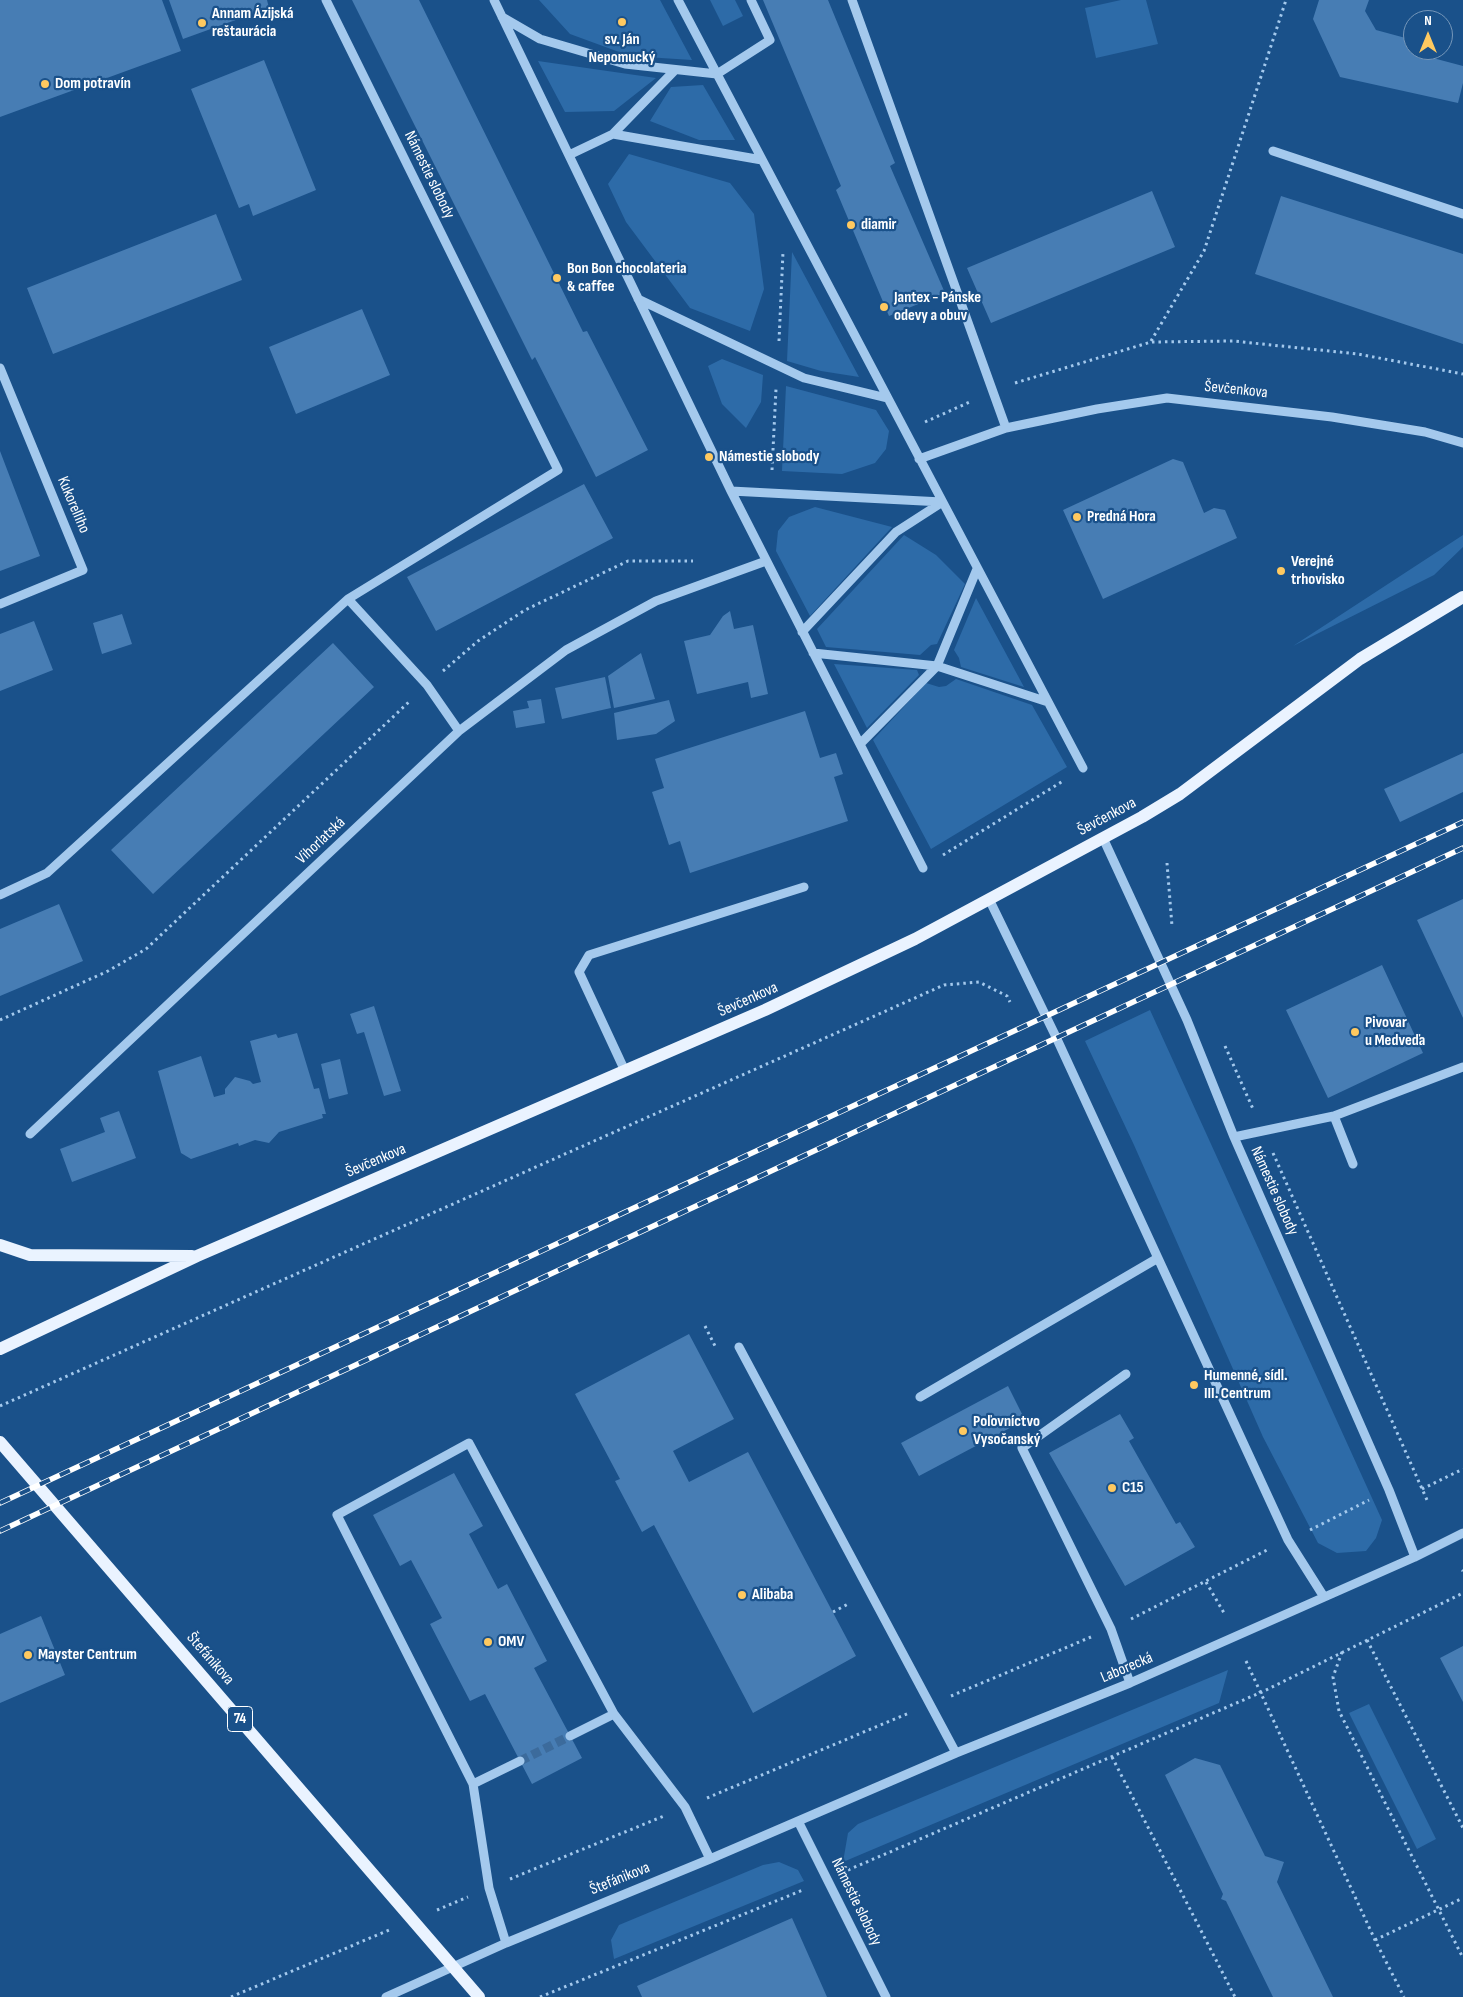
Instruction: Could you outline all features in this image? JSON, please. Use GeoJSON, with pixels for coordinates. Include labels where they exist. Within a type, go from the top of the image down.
{"type":"FeatureCollection","features":[{"type":"Feature","properties":{"kind":"main road","name":"Ševčenkova"},"geometry":{"type":"LineString","coordinates":[[0,1349],[197,1256],[765,1010],[915,939],[1103,838],[1180,794],[1360,659],[1463,597]]}},
{"type":"Feature","properties":{"kind":"main road"},"geometry":{"type":"LineString","coordinates":[[0,1245],[30,1255],[197,1256]]}},
{"type":"Feature","properties":{"kind":"main road","name":"Štefánikova"},"geometry":{"type":"LineString","coordinates":[[0,1442],[478,1997]]}},
{"type":"Feature","properties":{"kind":"street","name":"Námestie slobody"},"geometry":{"type":"LineString","coordinates":[[326,0],[558,470],[348,600]]}},
{"type":"Feature","properties":{"kind":"street"},"geometry":{"type":"LineString","coordinates":[[494,0],[731,491],[923,868]]}},
{"type":"Feature","properties":{"kind":"street"},"geometry":{"type":"LineString","coordinates":[[678,0],[1083,768]]}},
{"type":"Feature","properties":{"kind":"street"},"geometry":{"type":"LineString","coordinates":[[502,17],[540,39],[625,64],[717,74],[770,40],[751,0]]}},
{"type":"Feature","properties":{"kind":"street"},"geometry":{"type":"LineString","coordinates":[[852,0],[992,394],[1006,428],[919,459]]}},
{"type":"Feature","properties":{"kind":"street"},"geometry":{"type":"LineString","coordinates":[[569,155],[613,134],[674,70]]}},
{"type":"Feature","properties":{"kind":"street"},"geometry":{"type":"LineString","coordinates":[[613,134],[762,160]]}},
{"type":"Feature","properties":{"kind":"street"},"geometry":{"type":"LineString","coordinates":[[1273,152],[1463,214]]}},
{"type":"Feature","properties":{"kind":"street"},"geometry":{"type":"LineString","coordinates":[[638,299],[804,378],[887,398]]}},
{"type":"Feature","properties":{"kind":"street","name":"Kukorelliho"},"geometry":{"type":"LineString","coordinates":[[0,368],[84,570],[0,604]]}},
{"type":"Feature","properties":{"kind":"street","name":"Ševčenkova"},"geometry":{"type":"LineString","coordinates":[[1006,428],[1097,409],[1167,398],[1332,417],[1425,432],[1463,443]]}},
{"type":"Feature","properties":{"kind":"street"},"geometry":{"type":"LineString","coordinates":[[731,491],[942,502]]}},
{"type":"Feature","properties":{"kind":"street"},"geometry":{"type":"LineString","coordinates":[[802,632],[896,532],[942,502]]}},
{"type":"Feature","properties":{"kind":"street","name":"Vihorlatská"},"geometry":{"type":"LineString","coordinates":[[30,1134],[459,731],[566,650],[656,601],[766,561]]}},
{"type":"Feature","properties":{"kind":"street"},"geometry":{"type":"LineString","coordinates":[[860,744],[937,666],[977,569]]}},
{"type":"Feature","properties":{"kind":"street"},"geometry":{"type":"LineString","coordinates":[[0,895],[47,873],[348,600],[427,685],[459,731]]}},
{"type":"Feature","properties":{"kind":"street"},"geometry":{"type":"LineString","coordinates":[[813,653],[937,666],[1048,702]]}},
{"type":"Feature","properties":{"kind":"street","name":"Námestie slobody"},"geometry":{"type":"LineString","coordinates":[[1103,838],[1188,1020],[1234,1137],[1390,1490],[1415,1557]]}},
{"type":"Feature","properties":{"kind":"street"},"geometry":{"type":"LineString","coordinates":[[625,1071],[580,972],[589,955],[804,887]]}},
{"type":"Feature","properties":{"kind":"street"},"geometry":{"type":"LineString","coordinates":[[989,900],[1158,1258],[1288,1540],[1324,1596]]}},
{"type":"Feature","properties":{"kind":"street"},"geometry":{"type":"LineString","coordinates":[[1234,1137],[1334,1116],[1463,1067]]}},
{"type":"Feature","properties":{"kind":"street"},"geometry":{"type":"LineString","coordinates":[[1334,1116],[1353,1164]]}},
{"type":"Feature","properties":{"kind":"street"},"geometry":{"type":"LineString","coordinates":[[920,1397],[1158,1258]]}},
{"type":"Feature","properties":{"kind":"street"},"geometry":{"type":"LineString","coordinates":[[739,1347],[956,1754]]}},
{"type":"Feature","properties":{"kind":"street"},"geometry":{"type":"LineString","coordinates":[[1126,1374],[1022,1448],[1111,1629],[1130,1683]]}},
{"type":"Feature","properties":{"kind":"street"},"geometry":{"type":"LineString","coordinates":[[506,1943],[489,1888],[472,1784],[337,1514],[469,1443],[614,1714],[685,1807],[710,1860]]}},
{"type":"Feature","properties":{"kind":"street","name":"Laborecká"},"geometry":{"type":"LineString","coordinates":[[798,1820],[1130,1683],[1415,1557],[1463,1533]]}},
{"type":"Feature","properties":{"kind":"street"},"geometry":{"type":"LineString","coordinates":[[570,1736],[614,1714]]}},
{"type":"Feature","properties":{"kind":"street"},"geometry":{"type":"LineString","coordinates":[[472,1784],[520,1761]]}},
{"type":"Feature","properties":{"kind":"street","name":"Námestie slobody"},"geometry":{"type":"LineString","coordinates":[[798,1820],[886,1997]]}},
{"type":"Feature","properties":{"kind":"street","name":"Štefánikova"},"geometry":{"type":"LineString","coordinates":[[386,1997],[506,1943],[710,1860],[798,1820]]}},
{"type":"Feature","properties":{"kind":"path"},"geometry":{"type":"LineString","coordinates":[[1151,342],[1204,251],[1286,0]]}},
{"type":"Feature","properties":{"kind":"path"},"geometry":{"type":"LineString","coordinates":[[771,493],[783,249]]}},
{"type":"Feature","properties":{"kind":"path"},"geometry":{"type":"LineString","coordinates":[[905,433],[939,414],[1014,384],[1151,342],[1233,341],[1358,354],[1463,374]]}},
{"type":"Feature","properties":{"kind":"path"},"geometry":{"type":"LineString","coordinates":[[0,1020],[108,971],[146,949],[427,685],[478,641],[525,610],[628,561]]}},
{"type":"Feature","properties":{"kind":"path"},"geometry":{"type":"LineString","coordinates":[[923,868],[1083,768]]}},
{"type":"Feature","properties":{"kind":"path"},"geometry":{"type":"LineString","coordinates":[[1166,863],[1171,924],[1174,931]]}},
{"type":"Feature","properties":{"kind":"path"},"geometry":{"type":"LineString","coordinates":[[0,1406],[944,984]]}},
{"type":"Feature","properties":{"kind":"path"},"geometry":{"type":"LineString","coordinates":[[1225,1045],[1427,1500]]}},
{"type":"Feature","properties":{"kind":"path"},"geometry":{"type":"LineString","coordinates":[[1422,1489],[1463,1468]]}},
{"type":"Feature","properties":{"kind":"path"},"geometry":{"type":"LineString","coordinates":[[1409,1480],[1416,1477]]}},
{"type":"Feature","properties":{"kind":"path"},"geometry":{"type":"LineString","coordinates":[[1307,1531],[1370,1500]]}},
{"type":"Feature","properties":{"kind":"path"},"geometry":{"type":"LineString","coordinates":[[436,1911],[1111,1629],[1268,1550]]}},
{"type":"Feature","properties":{"kind":"path"},"geometry":{"type":"LineString","coordinates":[[1206,1582],[1224,1613]]}},
{"type":"Feature","properties":{"kind":"path"},"geometry":{"type":"LineString","coordinates":[[847,1870],[1262,1692],[1463,1593]]}},
{"type":"Feature","properties":{"kind":"path"},"geometry":{"type":"LineString","coordinates":[[833,1612],[847,1604]]}},
{"type":"Feature","properties":{"kind":"path"},"geometry":{"type":"LineString","coordinates":[[1367,1640],[1463,1828]]}},
{"type":"Feature","properties":{"kind":"path"},"geometry":{"type":"LineString","coordinates":[[1342,1652],[1334,1677],[1339,1711],[1463,1958]]}},
{"type":"Feature","properties":{"kind":"path"},"geometry":{"type":"LineString","coordinates":[[1246,1661],[1262,1692],[1375,1940],[1404,1997]]}},
{"type":"Feature","properties":{"kind":"path"},"geometry":{"type":"LineString","coordinates":[[1112,1757],[1236,1997]]}},
{"type":"Feature","properties":{"kind":"path"},"geometry":{"type":"LineString","coordinates":[[540,1997],[803,1890]]}},
{"type":"Feature","properties":{"kind":"path"},"geometry":{"type":"LineString","coordinates":[[1375,1940],[1463,1898]]}},
{"type":"Feature","properties":{"kind":"path"},"geometry":{"type":"LineString","coordinates":[[230,1997],[391,1930]]}},
{"type":"Feature","properties":{"kind":"shaded area"},"geometry":{"type":"Polygon","coordinates":[[[539,0],[660,0],[692,60],[630,56],[570,34],[539,0]]]}},
{"type":"Feature","properties":{"kind":"shaded area"},"geometry":{"type":"Polygon","coordinates":[[[710,0],[735,0],[743,16],[723,26],[710,0]]]}},
{"type":"Feature","properties":{"kind":"shaded area"},"geometry":{"type":"Polygon","coordinates":[[[1121,0],[1146,0],[1158,44],[1096,58],[1085,8],[1121,0]]]}},
{"type":"Feature","properties":{"kind":"shaded area"},"geometry":{"type":"Polygon","coordinates":[[[538,61],[656,78],[614,111],[565,112],[538,61]]]}},
{"type":"Feature","properties":{"kind":"shaded area"},"geometry":{"type":"Polygon","coordinates":[[[703,85],[735,140],[699,140],[650,121],[671,87],[703,85]]]}},
{"type":"Feature","properties":{"kind":"shaded area"},"geometry":{"type":"Polygon","coordinates":[[[629,154],[730,183],[754,214],[764,289],[750,331],[690,308],[626,222],[608,184],[629,154]]]}},
{"type":"Feature","properties":{"kind":"shaded area"},"geometry":{"type":"Polygon","coordinates":[[[792,252],[859,377],[821,371],[787,361],[792,252]]]}},
{"type":"Feature","properties":{"kind":"shaded area"},"geometry":{"type":"Polygon","coordinates":[[[722,359],[763,375],[761,402],[746,428],[722,404],[708,366],[722,359]]]}},
{"type":"Feature","properties":{"kind":"shaded area"},"geometry":{"type":"Polygon","coordinates":[[[786,386],[876,410],[889,431],[886,449],[875,463],[842,474],[782,471],[786,386]]]}},
{"type":"Feature","properties":{"kind":"shaded area"},"geometry":{"type":"Polygon","coordinates":[[[815,507],[892,527],[810,616],[776,551],[778,531],[789,517],[815,507]]]}},
{"type":"Feature","properties":{"kind":"shaded area"},"geometry":{"type":"Polygon","coordinates":[[[904,535],[936,555],[965,584],[937,644],[931,645],[920,655],[826,647],[817,629],[904,535]]]}},
{"type":"Feature","properties":{"kind":"shaded area"},"geometry":{"type":"Polygon","coordinates":[[[1463,535],[1463,547],[1434,575],[1293,646],[1463,535]]]}},
{"type":"Feature","properties":{"kind":"shaded area"},"geometry":{"type":"Polygon","coordinates":[[[976,598],[1024,687],[961,667],[959,658],[954,650],[976,598]]]}},
{"type":"Feature","properties":{"kind":"shaded area"},"geometry":{"type":"Polygon","coordinates":[[[834,664],[917,670],[919,675],[867,728],[834,664]]]}},
{"type":"Feature","properties":{"kind":"shaded area"},"geometry":{"type":"Polygon","coordinates":[[[956,679],[1032,705],[1067,767],[931,849],[873,740],[926,683],[939,687],[946,686],[956,679]]]}},
{"type":"Feature","properties":{"kind":"shaded area"},"geometry":{"type":"Polygon","coordinates":[[[1150,1010],[1382,1520],[1376,1538],[1366,1551],[1337,1553],[1318,1543],[1263,1437],[1134,1145],[1085,1041],[1150,1010]]]}},
{"type":"Feature","properties":{"kind":"shaded area"},"geometry":{"type":"Polygon","coordinates":[[[1228,1670],[1219,1703],[843,1862],[848,1833],[858,1824],[1228,1670]]]}},
{"type":"Feature","properties":{"kind":"shaded area"},"geometry":{"type":"Polygon","coordinates":[[[1369,1704],[1436,1839],[1417,1849],[1349,1713],[1369,1704]]]}},
{"type":"Feature","properties":{"kind":"shaded area"},"geometry":{"type":"Polygon","coordinates":[[[779,1862],[798,1870],[804,1881],[614,1959],[611,1940],[619,1925],[763,1865],[779,1862]]]}},
{"type":"Feature","properties":{"kind":"building","name":"Dom potravín"},"geometry":{"type":"Polygon","coordinates":[[[0,0],[162,0],[181,51],[0,117],[0,0]]]}},
{"type":"Feature","properties":{"kind":"building","name":"Annam Ázijská reštaurácia"},"geometry":{"type":"Polygon","coordinates":[[[169,0],[267,0],[269,8],[183,39],[169,0]]]}},
{"type":"Feature","properties":{"kind":"building"},"geometry":{"type":"Polygon","coordinates":[[[352,0],[419,0],[583,332],[587,331],[648,450],[596,477],[535,357],[532,360],[352,0]]]}},
{"type":"Feature","properties":{"kind":"building"},"geometry":{"type":"Polygon","coordinates":[[[763,0],[828,0],[895,163],[890,166],[945,293],[889,316],[836,190],[841,186],[763,0]]]}},
{"type":"Feature","properties":{"kind":"building"},"geometry":{"type":"Polygon","coordinates":[[[1319,0],[1369,0],[1365,11],[1376,30],[1403,37],[1403,60],[1440,60],[1463,66],[1463,83],[1458,103],[1340,77],[1313,19],[1319,0]]]}},
{"type":"Feature","properties":{"kind":"building"},"geometry":{"type":"Polygon","coordinates":[[[264,60],[316,190],[253,216],[249,204],[239,208],[191,89],[264,60]]]}},
{"type":"Feature","properties":{"kind":"building"},"geometry":{"type":"Polygon","coordinates":[[[1152,191],[1175,247],[991,323],[967,268],[1152,191]]]}},
{"type":"Feature","properties":{"kind":"building"},"geometry":{"type":"Polygon","coordinates":[[[1281,196],[1463,254],[1463,344],[1255,274],[1281,196]]]}},
{"type":"Feature","properties":{"kind":"building"},"geometry":{"type":"Polygon","coordinates":[[[216,214],[242,280],[53,354],[27,288],[216,214]]]}},
{"type":"Feature","properties":{"kind":"building"},"geometry":{"type":"Polygon","coordinates":[[[362,309],[390,375],[296,414],[269,347],[362,309]]]}},
{"type":"Feature","properties":{"kind":"building"},"geometry":{"type":"Polygon","coordinates":[[[0,451],[40,556],[0,571],[0,451]]]}},
{"type":"Feature","properties":{"kind":"building"},"geometry":{"type":"Polygon","coordinates":[[[1173,459],[1183,462],[1204,513],[1214,508],[1225,510],[1237,538],[1103,599],[1063,510],[1173,459]]]}},
{"type":"Feature","properties":{"kind":"building"},"geometry":{"type":"Polygon","coordinates":[[[584,484],[613,538],[436,631],[407,577],[584,484]]]}},
{"type":"Feature","properties":{"kind":"building"},"geometry":{"type":"Polygon","coordinates":[[[730,611],[734,629],[753,625],[768,694],[751,698],[748,682],[697,694],[684,641],[710,635],[723,616],[730,611]]]}},
{"type":"Feature","properties":{"kind":"building"},"geometry":{"type":"Polygon","coordinates":[[[122,614],[132,644],[102,654],[93,623],[122,614]]]}},
{"type":"Feature","properties":{"kind":"building"},"geometry":{"type":"Polygon","coordinates":[[[34,621],[53,670],[0,691],[0,634],[34,621]]]}},
{"type":"Feature","properties":{"kind":"building"},"geometry":{"type":"Polygon","coordinates":[[[333,643],[374,687],[153,894],[111,850],[333,643]]]}},
{"type":"Feature","properties":{"kind":"building"},"geometry":{"type":"Polygon","coordinates":[[[641,653],[655,699],[614,708],[608,676],[641,653]]]}},
{"type":"Feature","properties":{"kind":"building"},"geometry":{"type":"Polygon","coordinates":[[[605,677],[611,708],[562,719],[555,688],[605,677]]]}},
{"type":"Feature","properties":{"kind":"building"},"geometry":{"type":"Polygon","coordinates":[[[541,699],[545,723],[516,728],[513,711],[529,708],[527,701],[541,699]]]}},
{"type":"Feature","properties":{"kind":"building"},"geometry":{"type":"Polygon","coordinates":[[[669,700],[675,721],[656,734],[617,740],[614,713],[669,700]]]}},
{"type":"Feature","properties":{"kind":"building"},"geometry":{"type":"Polygon","coordinates":[[[805,711],[820,758],[836,753],[843,774],[834,777],[848,821],[690,873],[680,841],[669,845],[652,792],[664,788],[655,759],[805,711]]]}},
{"type":"Feature","properties":{"kind":"building"},"geometry":{"type":"Polygon","coordinates":[[[1463,753],[1463,792],[1400,822],[1384,789],[1463,753]]]}},
{"type":"Feature","properties":{"kind":"building"},"geometry":{"type":"Polygon","coordinates":[[[1463,899],[1463,1018],[1417,920],[1463,899]]]}},
{"type":"Feature","properties":{"kind":"building"},"geometry":{"type":"Polygon","coordinates":[[[59,904],[83,961],[0,996],[0,929],[59,904]]]}},
{"type":"Feature","properties":{"kind":"building","name":"Pivovar u Medveďa"},"geometry":{"type":"Polygon","coordinates":[[[1382,965],[1423,1053],[1328,1098],[1286,1010],[1382,965]]]}},
{"type":"Feature","properties":{"kind":"building"},"geometry":{"type":"Polygon","coordinates":[[[374,1006],[401,1091],[384,1096],[364,1032],[357,1034],[350,1014],[374,1006]]]}},
{"type":"Feature","properties":{"kind":"building"},"geometry":{"type":"Polygon","coordinates":[[[297,1033],[314,1089],[319,1088],[326,1114],[322,1114],[323,1118],[279,1132],[269,1143],[255,1140],[239,1146],[238,1143],[191,1159],[181,1153],[158,1071],[201,1056],[214,1097],[225,1094],[225,1089],[235,1077],[250,1081],[253,1084],[261,1082],[250,1041],[276,1034],[278,1038],[297,1033]]]}},
{"type":"Feature","properties":{"kind":"building"},"geometry":{"type":"Polygon","coordinates":[[[340,1059],[348,1094],[329,1099],[321,1064],[340,1059]]]}},
{"type":"Feature","properties":{"kind":"building"},"geometry":{"type":"Polygon","coordinates":[[[119,1111],[136,1158],[72,1182],[60,1149],[105,1132],[100,1118],[119,1111]]]}},
{"type":"Feature","properties":{"kind":"building"},"geometry":{"type":"Polygon","coordinates":[[[689,1334],[734,1419],[673,1451],[689,1482],[748,1452],[856,1656],[753,1713],[654,1525],[642,1532],[615,1481],[620,1479],[575,1394],[689,1334]]]}},
{"type":"Feature","properties":{"kind":"building","name":"Poľovníctvo Vysočanský"},"geometry":{"type":"Polygon","coordinates":[[[1008,1386],[1025,1420],[919,1476],[901,1443],[1008,1386]]]}},
{"type":"Feature","properties":{"kind":"building","name":"C15"},"geometry":{"type":"Polygon","coordinates":[[[1120,1414],[1134,1438],[1129,1441],[1176,1524],[1180,1522],[1195,1547],[1125,1586],[1049,1453],[1120,1414]]]}},
{"type":"Feature","properties":{"kind":"building","name":"OMV"},"geometry":{"type":"Polygon","coordinates":[[[454,1473],[483,1526],[469,1534],[498,1589],[507,1584],[547,1661],[534,1668],[582,1758],[532,1784],[485,1694],[470,1701],[430,1624],[442,1618],[411,1560],[400,1566],[373,1515],[454,1473]]]}},
{"type":"Feature","properties":{"kind":"building","name":"Mayster Centrum"},"geometry":{"type":"Polygon","coordinates":[[[41,1616],[65,1675],[0,1703],[0,1634],[41,1616]]]}},
{"type":"Feature","properties":{"kind":"building"},"geometry":{"type":"Polygon","coordinates":[[[1463,1646],[1463,1702],[1440,1658],[1463,1646]]]}},
{"type":"Feature","properties":{"kind":"building"},"geometry":{"type":"Polygon","coordinates":[[[1195,1758],[1220,1765],[1265,1856],[1284,1862],[1277,1882],[1333,1997],[1273,1997],[1226,1901],[1221,1899],[1223,1894],[1165,1775],[1195,1758]]]}},
{"type":"Feature","properties":{"kind":"building"},"geometry":{"type":"Polygon","coordinates":[[[792,1918],[827,1997],[642,1997],[637,1986],[792,1918]]]}},
{"type":"Feature","properties":{"kind":"tunnel"},"geometry":{"type":"LineString","coordinates":[[520,1761],[570,1736]]}},
{"type":"Feature","properties":{"kind":"railway"},"geometry":{"type":"LineString","coordinates":[[0,1503],[1463,822]]}},
{"type":"Feature","properties":{"kind":"railway"},"geometry":{"type":"LineString","coordinates":[[0,1531],[1463,848]]}},
{"type":"Feature","properties":{"kind":"place","name":"sv. Ján Nepomucký"},"geometry":{"type":"Point","coordinates":[622,22]}},
{"type":"Feature","properties":{"kind":"place","name":"Annam Ázijská reštaurácia"},"geometry":{"type":"Point","coordinates":[202,23]}},
{"type":"Feature","properties":{"kind":"place","name":"Dom potravín"},"geometry":{"type":"Point","coordinates":[45,84]}},
{"type":"Feature","properties":{"kind":"place","name":"diamir"},"geometry":{"type":"Point","coordinates":[851,225]}},
{"type":"Feature","properties":{"kind":"place","name":"Bon Bon chocolateria & caffee"},"geometry":{"type":"Point","coordinates":[557,278]}},
{"type":"Feature","properties":{"kind":"place","name":"Jantex - Pánske odevy a obuv"},"geometry":{"type":"Point","coordinates":[884,307]}},
{"type":"Feature","properties":{"kind":"place","name":"Námestie slobody"},"geometry":{"type":"Point","coordinates":[709,457]}},
{"type":"Feature","properties":{"kind":"place","name":"Predná Hora"},"geometry":{"type":"Point","coordinates":[1077,517]}},
{"type":"Feature","properties":{"kind":"place","name":"Verejné trhovisko"},"geometry":{"type":"Point","coordinates":[1281,571]}},
{"type":"Feature","properties":{"kind":"place","name":"Pivovar u Medveďa"},"geometry":{"type":"Point","coordinates":[1355,1032]}},
{"type":"Feature","properties":{"kind":"place","name":"Humenné, sídl. III. Centrum"},"geometry":{"type":"Point","coordinates":[1194,1385]}},
{"type":"Feature","properties":{"kind":"place","name":"Poľovníctvo Vysočanský"},"geometry":{"type":"Point","coordinates":[963,1431]}},
{"type":"Feature","properties":{"kind":"place","name":"C15"},"geometry":{"type":"Point","coordinates":[1112,1488]}},
{"type":"Feature","properties":{"kind":"place","name":"Alibaba"},"geometry":{"type":"Point","coordinates":[742,1595]}},
{"type":"Feature","properties":{"kind":"place","name":"OMV"},"geometry":{"type":"Point","coordinates":[488,1642]}},
{"type":"Feature","properties":{"kind":"place","name":"Mayster Centrum"},"geometry":{"type":"Point","coordinates":[28,1655]}}]}
